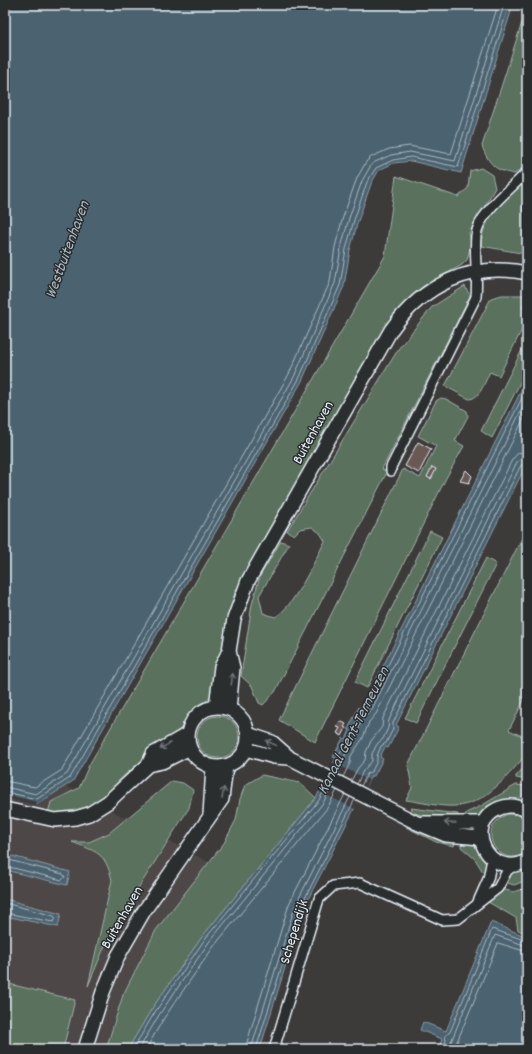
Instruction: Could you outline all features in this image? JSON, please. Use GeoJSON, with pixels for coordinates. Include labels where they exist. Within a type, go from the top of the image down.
{"type":"FeatureCollection","features":[{"type":"Feature","properties":{"kind":"main road","name":"Buitenhaven"},"geometry":{"type":"LineString","coordinates":[[216,707],[221,667],[229,651],[234,619],[254,568],[281,524],[391,330],[402,314],[429,292],[453,278],[465,274],[512,270],[527,273]]}},
{"type":"Feature","properties":{"kind":"main road","name":"Buitenhaven"},"geometry":{"type":"LineString","coordinates":[[229,651],[233,668],[229,708]]}},
{"type":"Feature","properties":{"kind":"main road"},"geometry":{"type":"LineString","coordinates":[[216,707],[229,708],[240,716],[247,727],[248,734],[246,749],[238,760],[226,766],[213,767],[200,762],[190,748],[188,734],[190,725],[203,710],[216,707]]}},
{"type":"Feature","properties":{"kind":"main road"},"geometry":{"type":"LineString","coordinates":[[5,809],[54,820],[75,818],[89,814],[108,802],[148,765],[153,754],[188,734]]}},
{"type":"Feature","properties":{"kind":"main road"},"geometry":{"type":"LineString","coordinates":[[248,734],[272,742],[290,758],[417,823],[446,835],[481,838]]}},
{"type":"Feature","properties":{"kind":"main road"},"geometry":{"type":"LineString","coordinates":[[148,765],[162,762],[190,748]]}},
{"type":"Feature","properties":{"kind":"main road"},"geometry":{"type":"LineString","coordinates":[[246,749],[274,757],[290,758]]}},
{"type":"Feature","properties":{"kind":"main road","name":"Buitenhaven"},"geometry":{"type":"LineString","coordinates":[[85,1049],[103,992],[118,956],[144,911],[199,835],[210,815],[222,799],[226,766]]}},
{"type":"Feature","properties":{"kind":"main road","name":"Buitenhaven"},"geometry":{"type":"LineString","coordinates":[[210,815],[213,767]]}},
{"type":"Feature","properties":{"kind":"main road"},"geometry":{"type":"LineString","coordinates":[[525,805],[504,806],[489,815],[484,823],[481,838],[486,853],[492,859],[506,865],[514,866],[527,861]]}},
{"type":"Feature","properties":{"kind":"main road"},"geometry":{"type":"LineString","coordinates":[[417,823],[484,823]]}},
{"type":"Feature","properties":{"kind":"street"},"geometry":{"type":"LineString","coordinates":[[391,471],[432,384],[476,297],[478,272],[476,234],[481,222],[499,198],[527,172]]}},
{"type":"Feature","properties":{"kind":"street","name":"Schependijk"},"geometry":{"type":"LineString","coordinates":[[476,905],[488,879],[492,859]]}},
{"type":"Feature","properties":{"kind":"street","name":"Schependijk"},"geometry":{"type":"LineString","coordinates":[[274,1049],[319,899],[333,886],[360,883],[442,920],[458,919],[498,888],[507,871],[514,866]]}},
{"type":"Feature","properties":{"kind":"shaded area"},"geometry":{"type":"Polygon","coordinates":[[[5,768],[51,778],[287,904],[213,1049],[5,1049],[5,768]]]}},
{"type":"Feature","properties":{"kind":"green space"},"geometry":{"type":"Polygon","coordinates":[[[527,7],[527,164],[515,174],[508,173],[494,166],[487,158],[482,146],[527,7]]]}},
{"type":"Feature","properties":{"kind":"green space"},"geometry":{"type":"Polygon","coordinates":[[[481,168],[492,175],[495,188],[469,233],[471,244],[467,260],[462,265],[422,287],[388,323],[235,592],[213,692],[184,726],[126,774],[101,799],[89,807],[78,811],[48,813],[51,802],[79,788],[89,765],[385,256],[396,176],[458,197],[468,188],[470,171],[481,168]]]}},
{"type":"Feature","properties":{"kind":"green space"},"geometry":{"type":"Polygon","coordinates":[[[527,181],[527,195],[522,211],[527,214],[527,254],[481,246],[485,226],[490,217],[511,194],[527,181]]]}},
{"type":"Feature","properties":{"kind":"green space"},"geometry":{"type":"Polygon","coordinates":[[[465,286],[470,296],[382,469],[387,472],[275,692],[263,705],[259,703],[252,686],[241,676],[252,604],[260,576],[281,541],[289,544],[259,596],[263,613],[275,617],[282,612],[296,594],[325,541],[320,533],[312,527],[300,529],[294,535],[287,531],[399,348],[432,307],[465,286]]]}},
{"type":"Feature","properties":{"kind":"green space"},"geometry":{"type":"Polygon","coordinates":[[[502,295],[527,295],[522,308],[527,311],[527,319],[499,376],[490,372],[479,393],[473,398],[469,399],[445,386],[491,298],[502,295]]]}},
{"type":"Feature","properties":{"kind":"green space"},"geometry":{"type":"Polygon","coordinates":[[[527,340],[527,369],[492,438],[481,431],[527,340]]]}},
{"type":"Feature","properties":{"kind":"green space"},"geometry":{"type":"Polygon","coordinates":[[[441,398],[446,399],[467,411],[468,416],[455,441],[464,446],[445,480],[315,742],[279,720],[403,469],[420,478],[436,446],[418,436],[436,401],[441,398]]]}},
{"type":"Feature","properties":{"kind":"green space"},"geometry":{"type":"Polygon","coordinates":[[[527,528],[527,694],[509,730],[522,736],[524,757],[494,789],[475,801],[466,804],[449,806],[406,800],[412,788],[408,765],[527,528]]]}},
{"type":"Feature","properties":{"kind":"green space"},"geometry":{"type":"Polygon","coordinates":[[[430,531],[442,537],[367,688],[355,682],[430,531]]]}},
{"type":"Feature","properties":{"kind":"green space"},"geometry":{"type":"Polygon","coordinates":[[[486,558],[496,564],[416,723],[405,718],[486,558]]]}},
{"type":"Feature","properties":{"kind":"green space"},"geometry":{"type":"Polygon","coordinates":[[[214,716],[222,716],[230,719],[236,725],[239,737],[236,749],[230,755],[222,758],[214,758],[206,755],[200,749],[197,741],[197,733],[200,725],[206,719],[214,716]]]}},
{"type":"Feature","properties":{"kind":"green space"},"geometry":{"type":"Polygon","coordinates":[[[527,764],[527,780],[516,778],[516,776],[527,764]]]}},
{"type":"Feature","properties":{"kind":"green space"},"geometry":{"type":"Polygon","coordinates":[[[262,775],[300,783],[316,798],[202,937],[151,1010],[128,1049],[106,1049],[123,995],[156,930],[224,843],[236,820],[240,799],[245,785],[262,775]]]}},
{"type":"Feature","properties":{"kind":"green space"},"geometry":{"type":"Polygon","coordinates":[[[172,781],[183,783],[193,790],[189,808],[111,931],[88,986],[112,880],[103,858],[99,854],[72,842],[89,842],[109,833],[172,781]]]}},
{"type":"Feature","properties":{"kind":"green space"},"geometry":{"type":"Polygon","coordinates":[[[516,785],[527,786],[527,791],[515,801],[498,810],[463,820],[466,813],[481,806],[516,785]]]}},
{"type":"Feature","properties":{"kind":"green space"},"geometry":{"type":"Polygon","coordinates":[[[411,808],[458,814],[457,820],[428,817],[411,812],[411,808]]]}},
{"type":"Feature","properties":{"kind":"green space"},"geometry":{"type":"Polygon","coordinates":[[[508,814],[521,815],[527,819],[527,851],[517,856],[508,856],[500,853],[494,846],[491,838],[492,829],[497,821],[508,814]]]}},
{"type":"Feature","properties":{"kind":"green space"},"geometry":{"type":"Polygon","coordinates":[[[406,827],[434,836],[456,840],[454,846],[436,842],[406,827]]]}},
{"type":"Feature","properties":{"kind":"green space"},"geometry":{"type":"Polygon","coordinates":[[[462,841],[478,846],[486,861],[486,873],[483,872],[475,859],[461,847],[462,841]]]}},
{"type":"Feature","properties":{"kind":"green space"},"geometry":{"type":"Polygon","coordinates":[[[521,869],[527,869],[527,880],[514,885],[504,882],[511,873],[521,869]]]}},
{"type":"Feature","properties":{"kind":"green space"},"geometry":{"type":"Polygon","coordinates":[[[527,888],[527,934],[518,930],[516,918],[488,902],[501,889],[513,892],[527,888]]]}},
{"type":"Feature","properties":{"kind":"green space"},"geometry":{"type":"Polygon","coordinates":[[[5,983],[75,1000],[63,1049],[5,1049],[5,983]]]}},
{"type":"Feature","properties":{"kind":"water","name":"Westbuitenhaven"},"geometry":{"type":"Polygon","coordinates":[[[5,5],[513,5],[461,173],[411,161],[394,163],[379,170],[371,184],[358,221],[350,250],[344,286],[302,381],[73,781],[38,804],[5,796],[5,5]]]}},
{"type":"Feature","properties":{"kind":"water","name":"Kanaal Gent-Terneuzen"},"geometry":{"type":"Polygon","coordinates":[[[527,379],[527,463],[396,725],[399,727],[388,748],[385,747],[380,757],[383,759],[374,776],[371,776],[303,909],[260,1049],[128,1049],[151,1010],[202,937],[316,798],[336,758],[333,757],[343,738],[346,739],[350,730],[348,729],[359,707],[362,708],[527,379]]]}},
{"type":"Feature","properties":{"kind":"water"},"geometry":{"type":"Polygon","coordinates":[[[5,854],[70,872],[67,885],[5,870],[5,854]]]}},
{"type":"Feature","properties":{"kind":"water"},"geometry":{"type":"Polygon","coordinates":[[[5,899],[61,914],[58,927],[5,916],[5,899]]]}},
{"type":"Feature","properties":{"kind":"water"},"geometry":{"type":"Polygon","coordinates":[[[491,922],[527,937],[527,1041],[524,1049],[438,1049],[442,1039],[420,1030],[423,1022],[446,1031],[491,922]]]}},
{"type":"Feature","properties":{"kind":"pier"},"geometry":{"type":"Polygon","coordinates":[[[332,762],[369,780],[355,809],[318,791],[332,762]]]}},
{"type":"Feature","properties":{"kind":"pier"},"geometry":{"type":"Polygon","coordinates":[[[5,794],[37,802],[36,805],[5,798],[5,794]]]}},
{"type":"Feature","properties":{"kind":"building"},"geometry":{"type":"Polygon","coordinates":[[[418,442],[431,449],[419,473],[405,466],[418,442]]]}},
{"type":"Feature","properties":{"kind":"building"},"geometry":{"type":"Polygon","coordinates":[[[432,467],[436,469],[431,479],[427,477],[432,467]]]}},
{"type":"Feature","properties":{"kind":"building"},"geometry":{"type":"Polygon","coordinates":[[[466,470],[472,476],[469,483],[460,481],[466,470]]]}},
{"type":"Feature","properties":{"kind":"building"},"geometry":{"type":"Polygon","coordinates":[[[340,721],[346,724],[344,727],[346,728],[342,736],[337,733],[340,728],[337,727],[340,721]]]}}]}
